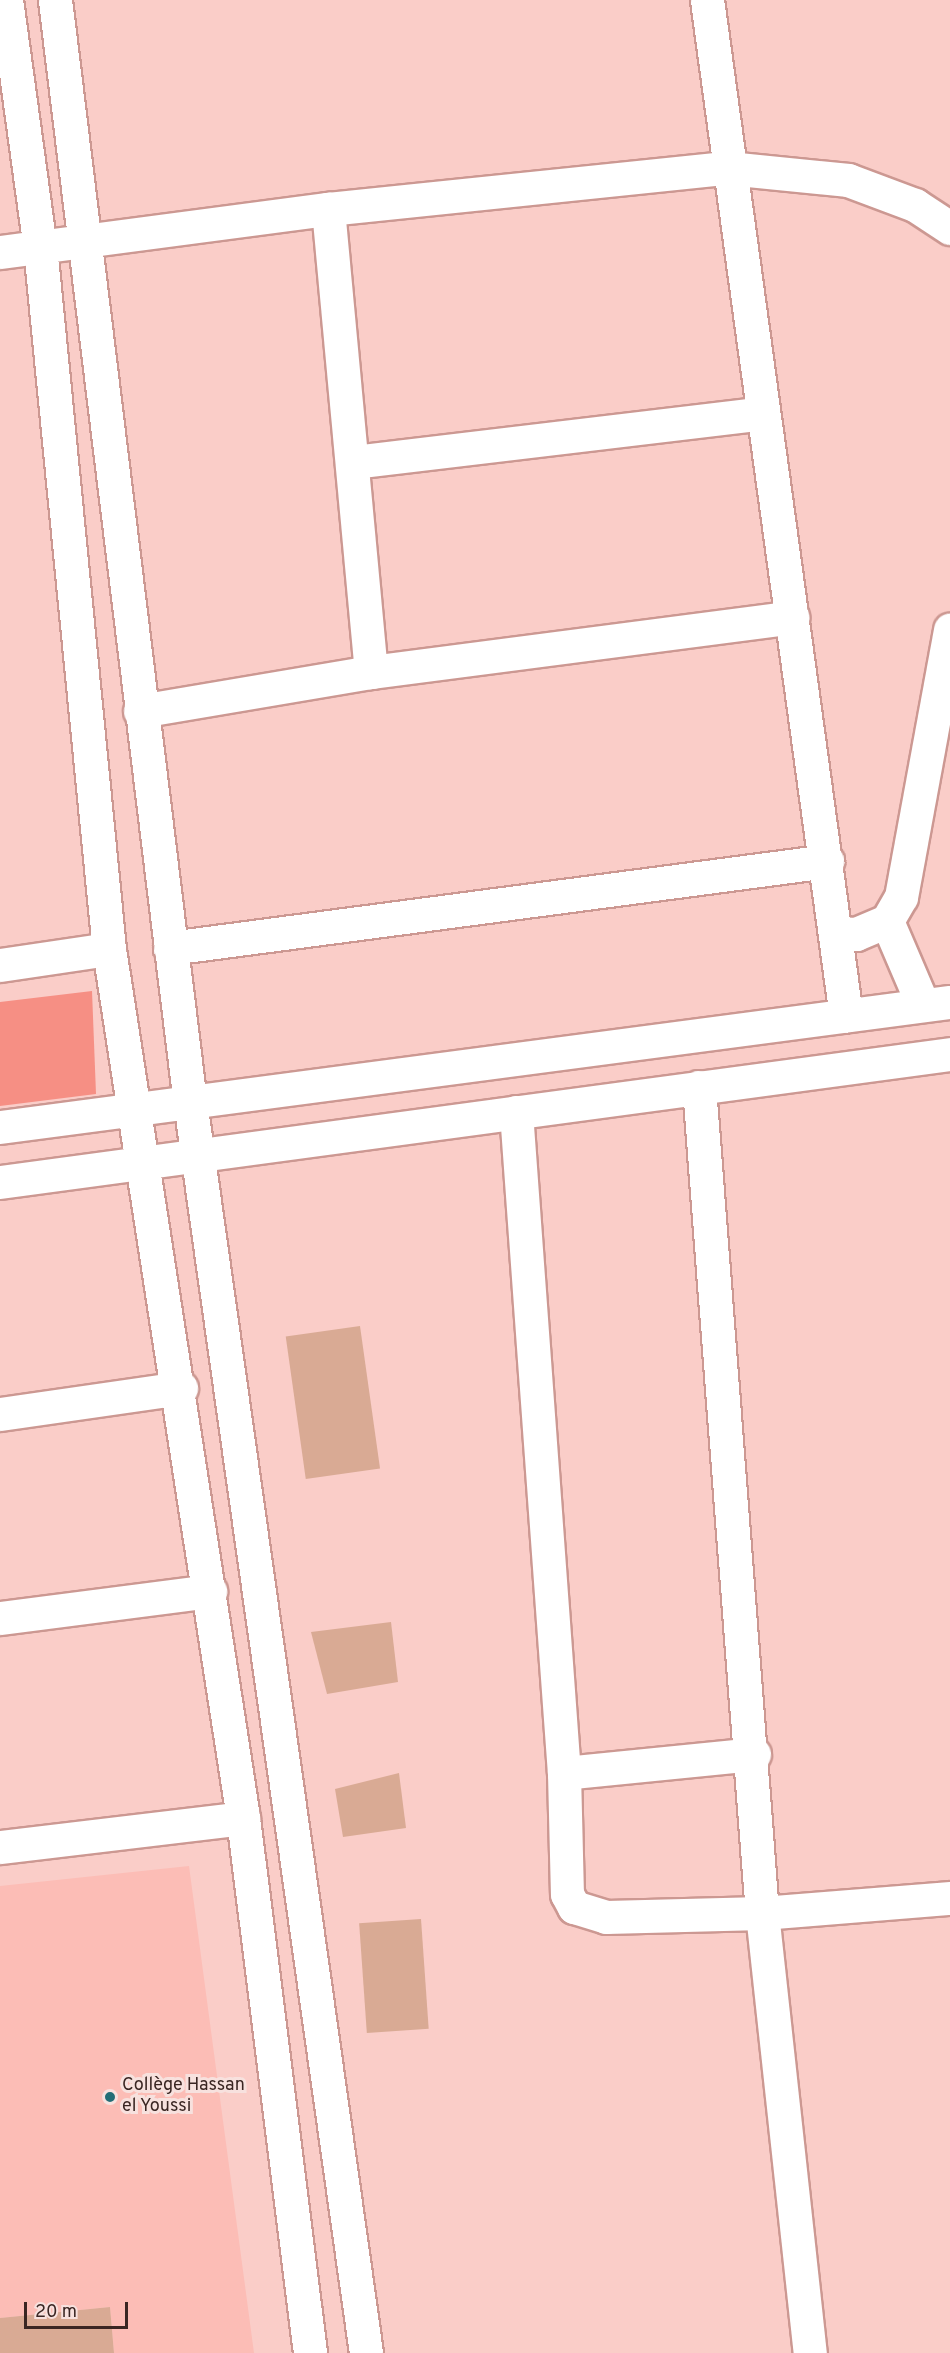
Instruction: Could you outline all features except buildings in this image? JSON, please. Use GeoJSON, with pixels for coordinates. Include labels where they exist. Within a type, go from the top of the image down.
{"type":"FeatureCollection","features":[{"type":"Feature","properties":{"kind":"street"},"geometry":{"type":"LineString","coordinates":[[6,0],[40,247],[109,949],[181,1388],[243,1818],[310,2353]]}},
{"type":"Feature","properties":{"kind":"street"},"geometry":{"type":"LineString","coordinates":[[55,0],[86,244],[140,711],[190,1102],[366,2353]]}},
{"type":"Feature","properties":{"kind":"street"},"geometry":{"type":"LineString","coordinates":[[707,0],[762,413],[827,861],[846,1016]]}},
{"type":"Feature","properties":{"kind":"street"},"geometry":{"type":"LineString","coordinates":[[0,252],[86,244],[328,209],[728,168],[848,180],[915,205],[950,228]]}},
{"type":"Feature","properties":{"kind":"street"},"geometry":{"type":"LineString","coordinates":[[328,209],[354,462],[371,672]]}},
{"type":"Feature","properties":{"kind":"street"},"geometry":{"type":"LineString","coordinates":[[354,462],[762,413]]}},
{"type":"Feature","properties":{"kind":"street"},"geometry":{"type":"LineString","coordinates":[[140,711],[371,672],[792,617]]}},
{"type":"Feature","properties":{"kind":"street"},"geometry":{"type":"LineString","coordinates":[[835,933],[856,934],[887,921],[901,897],[950,629]]}},
{"type":"Feature","properties":{"kind":"street"},"geometry":{"type":"LineString","coordinates":[[170,948],[827,861]]}},
{"type":"Feature","properties":{"kind":"street"},"geometry":{"type":"LineString","coordinates":[[0,1127],[937,1003],[887,921]]}},
{"type":"Feature","properties":{"kind":"street"},"geometry":{"type":"LineString","coordinates":[[0,965],[109,949]]}},
{"type":"Feature","properties":{"kind":"street"},"geometry":{"type":"LineString","coordinates":[[0,1182],[950,1054]]}},
{"type":"Feature","properties":{"kind":"street"},"geometry":{"type":"LineString","coordinates":[[699,1087],[754,1754],[762,1913],[810,2353]]}},
{"type":"Feature","properties":{"kind":"street"},"geometry":{"type":"LineString","coordinates":[[516,1112],[564,1773],[567,1894],[574,1907],[606,1917],[762,1913],[950,1898]]}},
{"type":"Feature","properties":{"kind":"street"},"geometry":{"type":"LineString","coordinates":[[0,1414],[181,1388]]}},
{"type":"Feature","properties":{"kind":"street"},"geometry":{"type":"LineString","coordinates":[[0,1618],[210,1591]]}},
{"type":"Feature","properties":{"kind":"street"},"geometry":{"type":"LineString","coordinates":[[564,1773],[754,1754]]}},
{"type":"Feature","properties":{"kind":"street"},"geometry":{"type":"LineString","coordinates":[[0,1847],[243,1818]]}},
{"type":"Feature","properties":{"kind":"shaded area"},"geometry":{"type":"Polygon","coordinates":[[[92,991],[96,1094],[0,1106],[0,1002],[92,991]]]}},
{"type":"Feature","properties":{"kind":"shaded area","name":"Collège Hassan el Youssi"},"geometry":{"type":"Polygon","coordinates":[[[189,1866],[254,2353],[114,2353],[110,2307],[0,2318],[0,1886],[189,1866]]]}},
{"type":"Feature","properties":{"kind":"place","name":"Collège Hassan el Youssi"},"geometry":{"type":"Point","coordinates":[110,2097]}}]}
